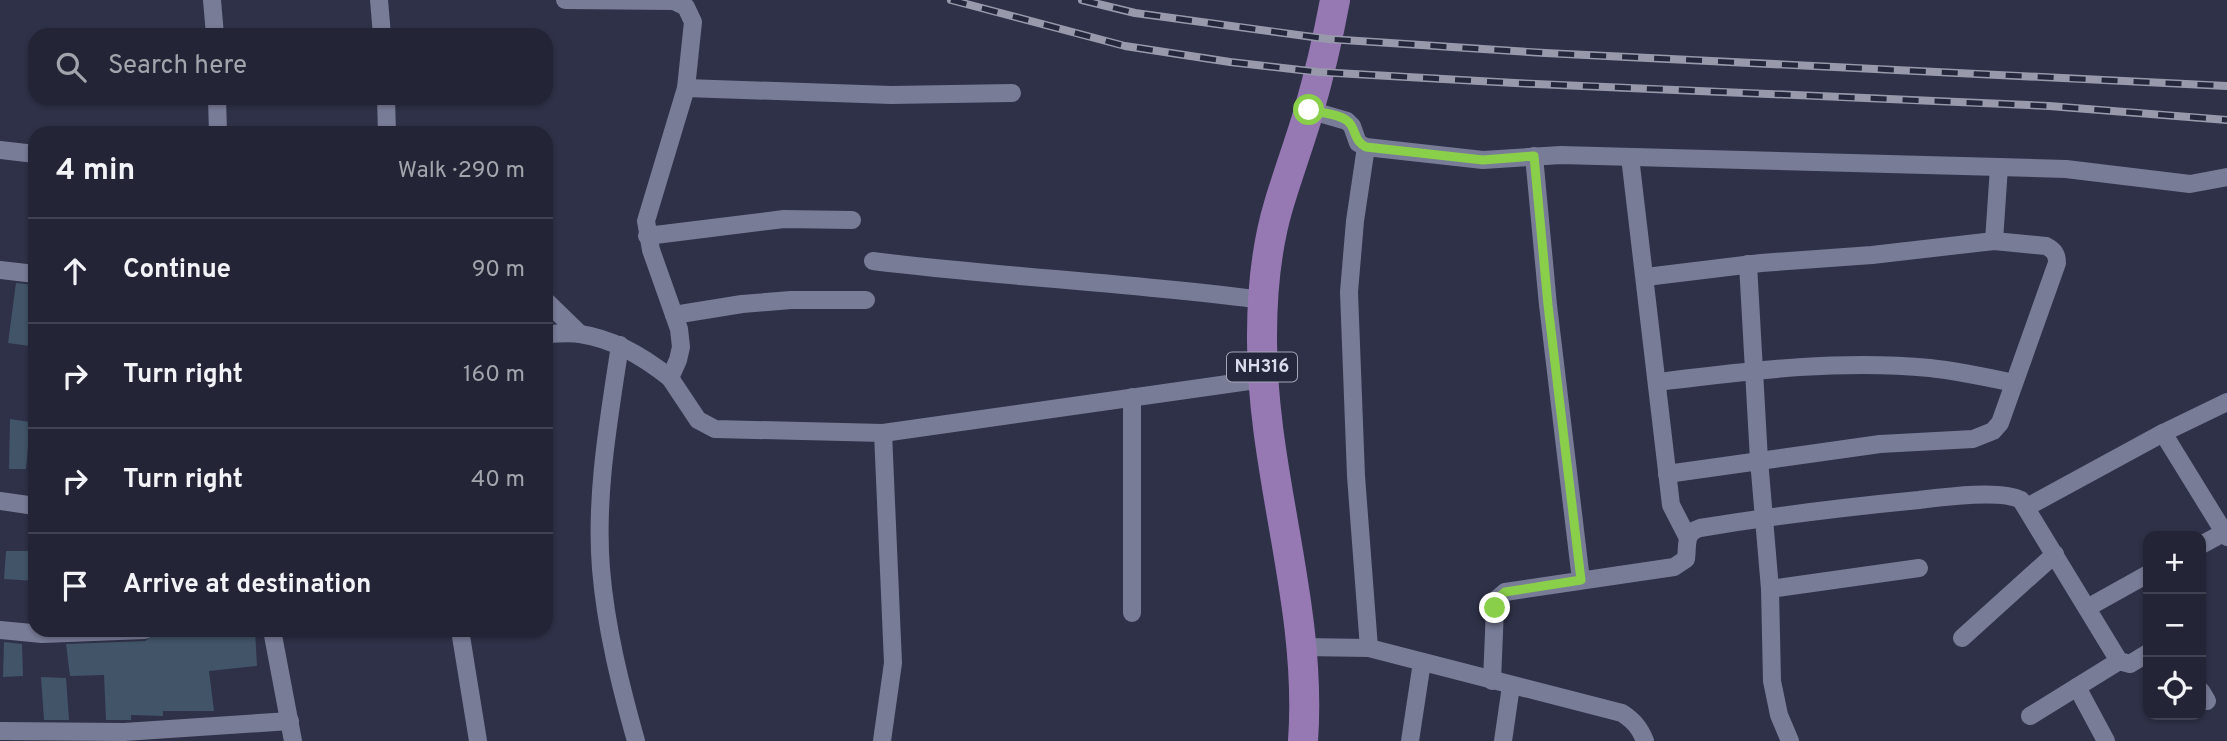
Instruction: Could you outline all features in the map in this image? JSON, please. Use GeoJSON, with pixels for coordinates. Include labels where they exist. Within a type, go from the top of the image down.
{"type":"FeatureCollection","features":[{"type":"Feature","properties":{"kind":"highway","name":"NH316"},"geometry":{"type":"LineString","coordinates":[[1303,741],[1303,647],[1297,593],[1279,506],[1263,379],[1262,300],[1278,206],[1309,110],[1335,0]]}},
{"type":"Feature","properties":{"kind":"street"},"geometry":{"type":"LineString","coordinates":[[212,0],[214,28]]}},
{"type":"Feature","properties":{"kind":"street"},"geometry":{"type":"LineString","coordinates":[[379,0],[381,28]]}},
{"type":"Feature","properties":{"kind":"street"},"geometry":{"type":"LineString","coordinates":[[565,0],[674,1],[686,7],[693,22],[685,88],[646,220],[648,236],[679,329],[681,347],[670,378]]}},
{"type":"Feature","properties":{"kind":"street"},"geometry":{"type":"LineString","coordinates":[[685,88],[891,95],[1012,93]]}},
{"type":"Feature","properties":{"kind":"street"},"geometry":{"type":"LineString","coordinates":[[217,105],[218,126]]}},
{"type":"Feature","properties":{"kind":"street"},"geometry":{"type":"LineString","coordinates":[[386,105],[387,126]]}},
{"type":"Feature","properties":{"kind":"street"},"geometry":{"type":"LineString","coordinates":[[1309,110],[1348,121],[1359,143],[1366,147],[1483,160],[1561,155],[2066,169],[2190,184],[2227,177]]}},
{"type":"Feature","properties":{"kind":"street"},"geometry":{"type":"LineString","coordinates":[[1366,147],[1355,221],[1349,292],[1356,476],[1369,648]]}},
{"type":"Feature","properties":{"kind":"street"},"geometry":{"type":"LineString","coordinates":[[0,150],[28,153]]}},
{"type":"Feature","properties":{"kind":"street"},"geometry":{"type":"LineString","coordinates":[[1534,156],[1548,305],[1581,580]]}},
{"type":"Feature","properties":{"kind":"street"},"geometry":{"type":"LineString","coordinates":[[1492,681],[1495,608],[1498,598],[1505,592],[1674,567],[1686,559],[1687,536],[1671,505],[1630,158]]}},
{"type":"Feature","properties":{"kind":"street"},"geometry":{"type":"LineString","coordinates":[[1994,241],[1998,167]]}},
{"type":"Feature","properties":{"kind":"street"},"geometry":{"type":"LineString","coordinates":[[648,236],[784,219],[852,220]]}},
{"type":"Feature","properties":{"kind":"street"},"geometry":{"type":"LineString","coordinates":[[1646,276],[1994,241],[2046,246],[2057,256],[2057,263],[2000,423],[1993,431],[1973,439],[1880,444],[1667,474]]}},
{"type":"Feature","properties":{"kind":"street"},"geometry":{"type":"LineString","coordinates":[[873,261],[1188,290],[1262,300]]}},
{"type":"Feature","properties":{"kind":"street"},"geometry":{"type":"LineString","coordinates":[[1748,264],[1759,460],[1770,589],[1772,681],[1777,706],[1790,741]]}},
{"type":"Feature","properties":{"kind":"street"},"geometry":{"type":"LineString","coordinates":[[0,270],[28,273]]}},
{"type":"Feature","properties":{"kind":"street"},"geometry":{"type":"LineString","coordinates":[[674,315],[742,304],[792,300],[866,300]]}},
{"type":"Feature","properties":{"kind":"street"},"geometry":{"type":"LineString","coordinates":[[553,308],[580,334]]}},
{"type":"Feature","properties":{"kind":"street"},"geometry":{"type":"LineString","coordinates":[[553,334],[580,334],[620,345],[650,362],[670,378],[698,420],[715,429],[883,433],[1263,379]]}},
{"type":"Feature","properties":{"kind":"street"},"geometry":{"type":"LineString","coordinates":[[620,345],[605,449],[601,567],[615,668],[636,741]]}},
{"type":"Feature","properties":{"kind":"street"},"geometry":{"type":"LineString","coordinates":[[1658,383],[1753,370],[1823,365],[1893,365],[1941,369],[2014,383]]}},
{"type":"Feature","properties":{"kind":"street"},"geometry":{"type":"LineString","coordinates":[[1132,397],[1132,614]]}},
{"type":"Feature","properties":{"kind":"street"},"geometry":{"type":"LineString","coordinates":[[2027,507],[2163,433],[2227,402]]}},
{"type":"Feature","properties":{"kind":"street"},"geometry":{"type":"LineString","coordinates":[[883,433],[893,663],[883,741]]}},
{"type":"Feature","properties":{"kind":"street"},"geometry":{"type":"LineString","coordinates":[[2163,433],[2226,533],[2206,543]]}},
{"type":"Feature","properties":{"kind":"street"},"geometry":{"type":"LineString","coordinates":[[1687,536],[1692,530],[1700,528],[1824,509],[1958,496],[2007,495],[2027,507],[2119,661],[2130,664],[2143,656]]}},
{"type":"Feature","properties":{"kind":"street"},"geometry":{"type":"LineString","coordinates":[[0,501],[28,505]]}},
{"type":"Feature","properties":{"kind":"street"},"geometry":{"type":"LineString","coordinates":[[1962,638],[2055,554]]}},
{"type":"Feature","properties":{"kind":"street"},"geometry":{"type":"LineString","coordinates":[[1770,589],[1919,568]]}},
{"type":"Feature","properties":{"kind":"street"},"geometry":{"type":"LineString","coordinates":[[2087,608],[2143,577]]}},
{"type":"Feature","properties":{"kind":"street"},"geometry":{"type":"LineString","coordinates":[[0,630],[28,633]]}},
{"type":"Feature","properties":{"kind":"street"},"geometry":{"type":"LineString","coordinates":[[273,637],[293,741]]}},
{"type":"Feature","properties":{"kind":"street"},"geometry":{"type":"LineString","coordinates":[[461,637],[478,741]]}},
{"type":"Feature","properties":{"kind":"street"},"geometry":{"type":"LineString","coordinates":[[1303,647],[1369,648],[1622,713],[1633,720],[1645,741]]}},
{"type":"Feature","properties":{"kind":"street"},"geometry":{"type":"LineString","coordinates":[[2030,716],[2119,661]]}},
{"type":"Feature","properties":{"kind":"street"},"geometry":{"type":"LineString","coordinates":[[1410,741],[1422,662]]}},
{"type":"Feature","properties":{"kind":"street"},"geometry":{"type":"LineString","coordinates":[[1503,741],[1511,686]]}},
{"type":"Feature","properties":{"kind":"street"},"geometry":{"type":"LineString","coordinates":[[2077,687],[2106,741]]}},
{"type":"Feature","properties":{"kind":"street"},"geometry":{"type":"LineString","coordinates":[[0,732],[124,732],[290,721]]}},
{"type":"Feature","properties":{"kind":"building"},"geometry":{"type":"Polygon","coordinates":[[[16,283],[28,284],[28,346],[8,343],[16,283]]]}},
{"type":"Feature","properties":{"kind":"building"},"geometry":{"type":"Polygon","coordinates":[[[10,419],[28,422],[26,469],[9,469],[10,419]]]}},
{"type":"Feature","properties":{"kind":"building"},"geometry":{"type":"Polygon","coordinates":[[[6,551],[28,551],[28,581],[4,579],[6,551]]]}},
{"type":"Feature","properties":{"kind":"building"},"geometry":{"type":"Polygon","coordinates":[[[151,637],[255,637],[257,666],[209,671],[214,711],[163,711],[163,716],[131,715],[131,720],[106,720],[104,675],[70,676],[66,644],[145,641],[151,637]]]}},
{"type":"Feature","properties":{"kind":"building"},"geometry":{"type":"Polygon","coordinates":[[[4,642],[22,644],[23,676],[3,677],[4,642]]]}},
{"type":"Feature","properties":{"kind":"building"},"geometry":{"type":"Polygon","coordinates":[[[41,677],[66,678],[69,720],[44,720],[41,677]]]}},
{"type":"Feature","properties":{"kind":"railway"},"geometry":{"type":"LineString","coordinates":[[951,0],[1125,46],[1318,72],[2049,106],[2227,120]]}},
{"type":"Feature","properties":{"kind":"railway"},"geometry":{"type":"LineString","coordinates":[[1082,0],[1135,13],[1328,39],[1545,53],[2227,86]]}},
{"type":"Feature","properties":{"kind":"route"},"geometry":{"type":"LineString","coordinates":[[1309,110],[1348,121],[1359,143],[1366,147],[1483,160],[1534,156],[1548,305],[1581,580],[1505,592],[1498,598],[1495,608]]}}]}
